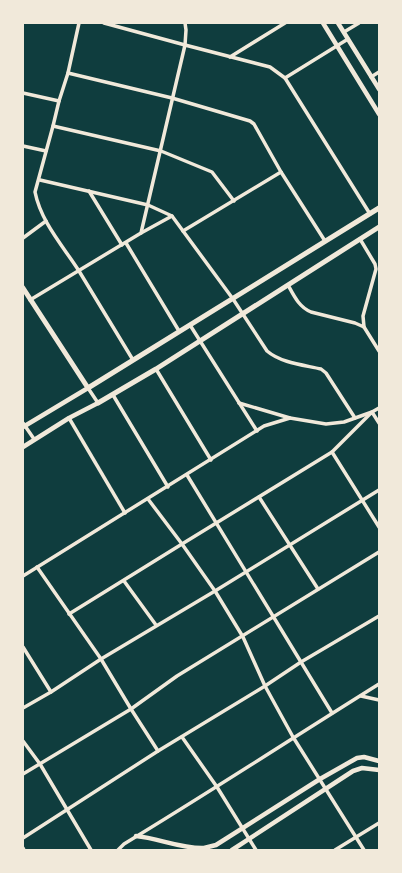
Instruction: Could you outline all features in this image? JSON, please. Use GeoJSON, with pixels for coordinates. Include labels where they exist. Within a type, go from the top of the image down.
{"type":"FeatureCollection","features":[{"type":"Feature","properties":{"kind":"main road"},"geometry":{"type":"LineString","coordinates":[[24,291],[88,388],[379,208]]}},
{"type":"Feature","properties":{"kind":"main road"},"geometry":{"type":"LineString","coordinates":[[98,403],[156,369],[379,227]]}},
{"type":"Feature","properties":{"kind":"street"},"geometry":{"type":"LineString","coordinates":[[79,23],[68,73],[59,101],[40,180],[35,192],[37,202],[46,221],[79,271],[133,360]]}},
{"type":"Feature","properties":{"kind":"street"},"geometry":{"type":"LineString","coordinates":[[104,23],[230,57],[270,66],[285,78],[370,214]]}},
{"type":"Feature","properties":{"kind":"street"},"geometry":{"type":"LineString","coordinates":[[141,232],[185,45],[185,23]]}},
{"type":"Feature","properties":{"kind":"street"},"geometry":{"type":"LineString","coordinates":[[230,57],[284,23]]}},
{"type":"Feature","properties":{"kind":"street"},"geometry":{"type":"LineString","coordinates":[[323,23],[379,114]]}},
{"type":"Feature","properties":{"kind":"street"},"geometry":{"type":"LineString","coordinates":[[338,23],[379,89]]}},
{"type":"Feature","properties":{"kind":"street"},"geometry":{"type":"LineString","coordinates":[[344,32],[360,23]]}},
{"type":"Feature","properties":{"kind":"street"},"geometry":{"type":"LineString","coordinates":[[285,78],[348,39]]}},
{"type":"Feature","properties":{"kind":"street"},"geometry":{"type":"LineString","coordinates":[[371,77],[379,72]]}},
{"type":"Feature","properties":{"kind":"street"},"geometry":{"type":"LineString","coordinates":[[68,73],[172,98],[250,120],[254,124],[281,172],[325,241]]}},
{"type":"Feature","properties":{"kind":"street"},"geometry":{"type":"LineString","coordinates":[[23,92],[59,101]]}},
{"type":"Feature","properties":{"kind":"street"},"geometry":{"type":"LineString","coordinates":[[53,126],[161,151],[212,172],[234,201]]}},
{"type":"Feature","properties":{"kind":"street"},"geometry":{"type":"LineString","coordinates":[[23,146],[46,151]]}},
{"type":"Feature","properties":{"kind":"street"},"geometry":{"type":"LineString","coordinates":[[183,230],[281,172]]}},
{"type":"Feature","properties":{"kind":"street"},"geometry":{"type":"LineString","coordinates":[[40,180],[148,205],[172,216],[233,299],[268,351],[272,355],[280,358],[321,369],[326,373],[355,418]]}},
{"type":"Feature","properties":{"kind":"street"},"geometry":{"type":"LineString","coordinates":[[89,191],[122,245]]}},
{"type":"Feature","properties":{"kind":"street"},"geometry":{"type":"LineString","coordinates":[[30,300],[126,243],[141,232],[172,216]]}},
{"type":"Feature","properties":{"kind":"street"},"geometry":{"type":"LineString","coordinates":[[23,238],[46,221]]}},
{"type":"Feature","properties":{"kind":"street"},"geometry":{"type":"LineString","coordinates":[[360,239],[376,264],[376,269],[363,316],[364,327],[379,352]]}},
{"type":"Feature","properties":{"kind":"street"},"geometry":{"type":"LineString","coordinates":[[126,243],[179,331]]}},
{"type":"Feature","properties":{"kind":"street"},"geometry":{"type":"LineString","coordinates":[[288,285],[305,310],[355,323],[364,327]]}},
{"type":"Feature","properties":{"kind":"street"},"geometry":{"type":"LineString","coordinates":[[190,325],[257,431]]}},
{"type":"Feature","properties":{"kind":"street"},"geometry":{"type":"LineString","coordinates":[[156,369],[211,460]]}},
{"type":"Feature","properties":{"kind":"street"},"geometry":{"type":"LineString","coordinates":[[23,447],[69,418],[98,403],[88,388],[24,425],[34,439]]}},
{"type":"Feature","properties":{"kind":"street"},"geometry":{"type":"LineString","coordinates":[[113,395],[168,487]]}},
{"type":"Feature","properties":{"kind":"street"},"geometry":{"type":"LineString","coordinates":[[239,403],[290,418],[334,424],[372,412],[379,408]]}},
{"type":"Feature","properties":{"kind":"street"},"geometry":{"type":"LineString","coordinates":[[372,412],[379,424]]}},
{"type":"Feature","properties":{"kind":"street"},"geometry":{"type":"LineString","coordinates":[[69,614],[332,452],[372,412]]}},
{"type":"Feature","properties":{"kind":"street"},"geometry":{"type":"LineString","coordinates":[[69,418],[125,513]]}},
{"type":"Feature","properties":{"kind":"street"},"geometry":{"type":"LineString","coordinates":[[23,576],[264,426],[290,418]]}},
{"type":"Feature","properties":{"kind":"street"},"geometry":{"type":"LineString","coordinates":[[332,452],[379,526]]}},
{"type":"Feature","properties":{"kind":"street"},"geometry":{"type":"LineString","coordinates":[[187,475],[332,713]]}},
{"type":"Feature","properties":{"kind":"street"},"geometry":{"type":"LineString","coordinates":[[23,708],[51,692],[156,625],[215,591],[289,544],[379,490]]}},
{"type":"Feature","properties":{"kind":"street"},"geometry":{"type":"LineString","coordinates":[[259,497],[318,589]]}},
{"type":"Feature","properties":{"kind":"street"},"geometry":{"type":"LineString","coordinates":[[148,499],[215,591],[242,637],[265,686],[293,737],[364,850]]}},
{"type":"Feature","properties":{"kind":"street"},"geometry":{"type":"LineString","coordinates":[[23,774],[131,709],[177,676],[379,552]]}},
{"type":"Feature","properties":{"kind":"street"},"geometry":{"type":"LineString","coordinates":[[37,567],[101,659],[158,752]]}},
{"type":"Feature","properties":{"kind":"street"},"geometry":{"type":"LineString","coordinates":[[124,581],[156,625]]}},
{"type":"Feature","properties":{"kind":"street"},"geometry":{"type":"LineString","coordinates":[[23,838],[301,662],[379,616]]}},
{"type":"Feature","properties":{"kind":"street"},"geometry":{"type":"LineString","coordinates":[[23,647],[51,692]]}},
{"type":"Feature","properties":{"kind":"street"},"geometry":{"type":"LineString","coordinates":[[118,850],[136,836],[217,787],[293,737],[379,684]]}},
{"type":"Feature","properties":{"kind":"street"},"geometry":{"type":"LineString","coordinates":[[361,696],[379,700]]}},
{"type":"Feature","properties":{"kind":"street"},"geometry":{"type":"LineString","coordinates":[[182,737],[217,787],[256,850]]}},
{"type":"Feature","properties":{"kind":"street"},"geometry":{"type":"LineString","coordinates":[[23,741],[40,764],[91,850]]}},
{"type":"Feature","properties":{"kind":"street"},"geometry":{"type":"LineString","coordinates":[[136,836],[193,847],[205,848],[216,845],[320,779],[357,758],[364,757],[379,761]]}},
{"type":"Feature","properties":{"kind":"street"},"geometry":{"type":"LineString","coordinates":[[232,850],[353,771],[362,768],[379,770]]}},
{"type":"Feature","properties":{"kind":"street"},"geometry":{"type":"LineString","coordinates":[[335,850],[379,823]]}}]}
